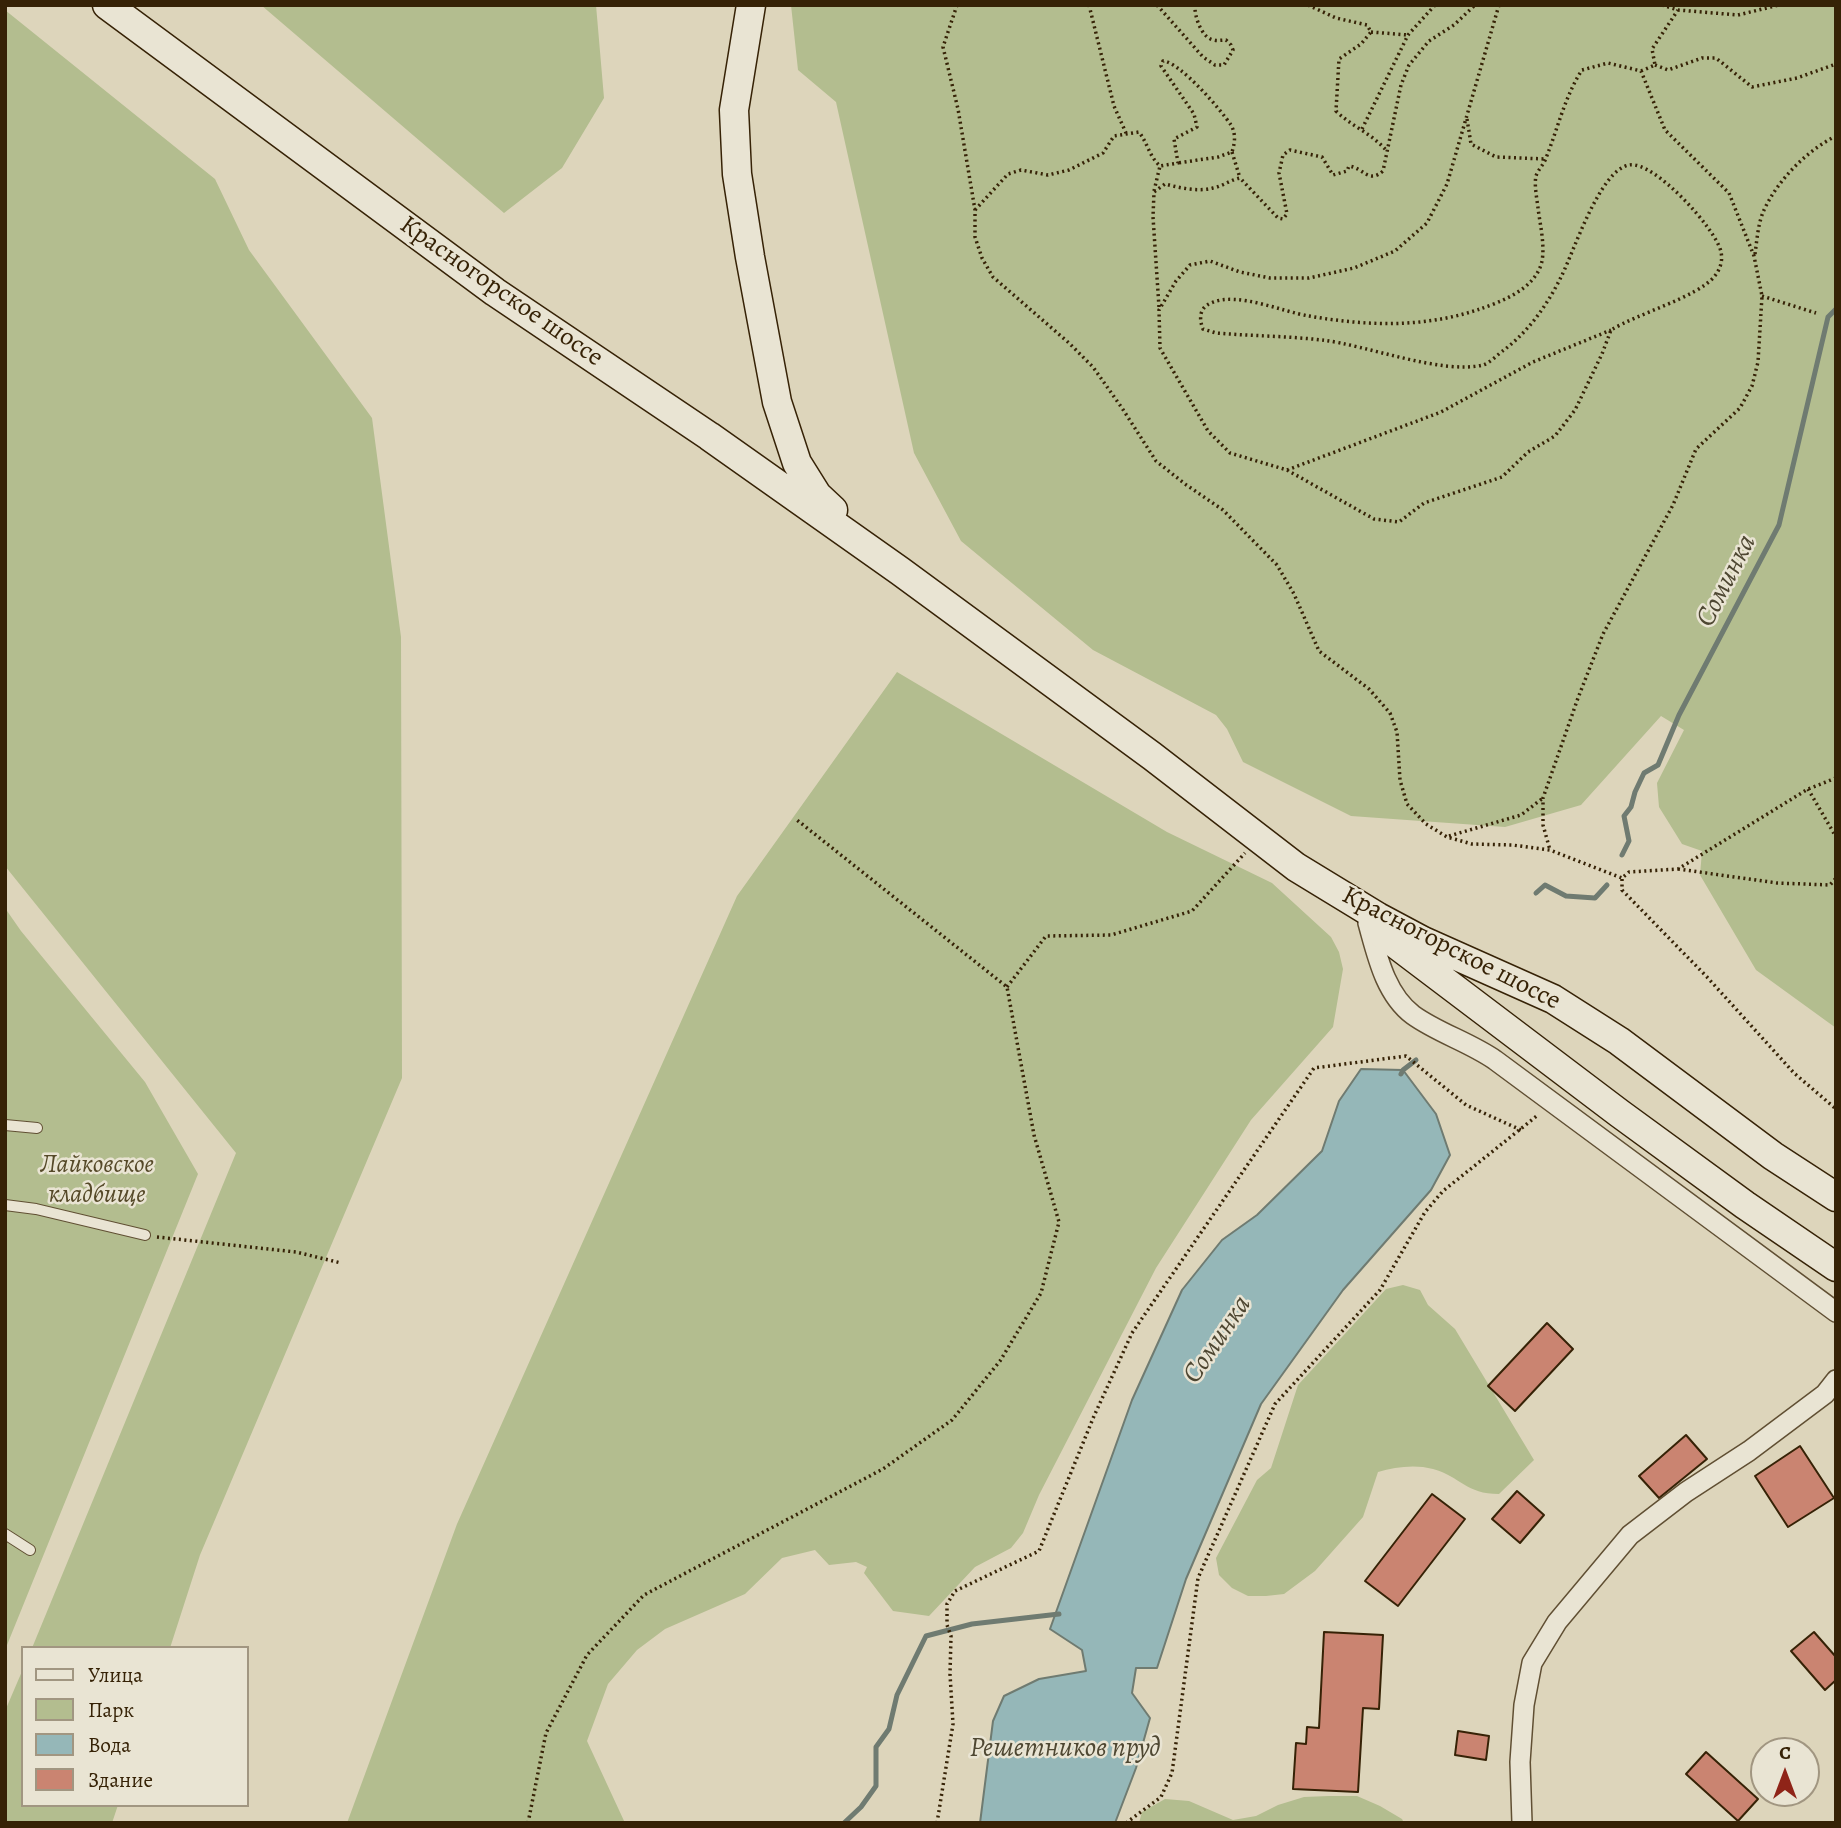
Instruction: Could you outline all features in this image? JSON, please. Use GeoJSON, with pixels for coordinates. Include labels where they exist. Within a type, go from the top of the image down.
{"type":"FeatureCollection","features":[{"type":"Feature","properties":{"kind":"main road","name":"Красногорское шоссе"},"geometry":{"type":"LineString","coordinates":[[107,5],[495,292],[763,473],[900,571],[1080,702],[1296,867],[1412,935],[1520,982],[1568,1008],[1619,1041],[1773,1156],[1836,1197]]}},
{"type":"Feature","properties":{"kind":"main road","name":"Красногорское шоссе"},"geometry":{"type":"LineString","coordinates":[[751,5],[734,110],[737,174],[777,402],[797,463],[817,495],[900,571]]}},
{"type":"Feature","properties":{"kind":"main road"},"geometry":{"type":"LineString","coordinates":[[763,473],[778,476],[787,473],[797,463]]}},
{"type":"Feature","properties":{"kind":"main road"},"geometry":{"type":"LineString","coordinates":[[1296,867],[1619,1113],[1745,1205],[1836,1267]]}},
{"type":"Feature","properties":{"kind":"street"},"geometry":{"type":"LineString","coordinates":[[1368,923],[1387,980],[1402,1005],[1412,1014],[1495,1060],[1836,1312]]}},
{"type":"Feature","properties":{"kind":"street"},"geometry":{"type":"LineString","coordinates":[[1522,1823],[1520,1762],[1524,1706],[1532,1663],[1557,1622],[1630,1535],[1686,1492],[1760,1443],[1825,1394],[1836,1380]]}},
{"type":"Feature","properties":{"kind":"lane"},"geometry":{"type":"LineString","coordinates":[[5,1125],[37,1128]]}},
{"type":"Feature","properties":{"kind":"lane"},"geometry":{"type":"LineString","coordinates":[[5,1205],[36,1209],[145,1235]]}},
{"type":"Feature","properties":{"kind":"lane"},"geometry":{"type":"LineString","coordinates":[[5,1534],[30,1550]]}},
{"type":"Feature","properties":{"kind":"path"},"geometry":{"type":"LineString","coordinates":[[957,5],[943,47],[958,109],[975,210],[975,237],[982,258],[993,277],[1093,367],[1156,461],[1223,510],[1248,534],[1282,575],[1294,594],[1319,652],[1369,689],[1390,713],[1396,732],[1400,780],[1407,804],[1426,824],[1447,836],[1472,844],[1550,850],[1622,878]]}},
{"type":"Feature","properties":{"kind":"path"},"geometry":{"type":"LineString","coordinates":[[1089,5],[1114,106],[1126,133]]}},
{"type":"Feature","properties":{"kind":"path"},"geometry":{"type":"LineString","coordinates":[[1157,5],[1203,57],[1215,65],[1224,65],[1233,50],[1231,45],[1226,40],[1212,41],[1208,38],[1201,29],[1194,10],[1195,5]]}},
{"type":"Feature","properties":{"kind":"path"},"geometry":{"type":"LineString","coordinates":[[1308,5],[1336,18],[1367,25],[1371,32]]}},
{"type":"Feature","properties":{"kind":"path"},"geometry":{"type":"LineString","coordinates":[[1362,129],[1408,36],[1435,5]]}},
{"type":"Feature","properties":{"kind":"path"},"geometry":{"type":"LineString","coordinates":[[1178,163],[1174,139],[1197,127],[1194,114],[1161,66],[1163,61],[1169,61],[1199,87],[1231,126],[1236,140],[1232,152],[1240,178],[1278,219],[1283,219],[1286,214],[1279,173],[1283,155],[1290,149],[1322,157],[1333,175],[1354,166],[1368,177],[1376,177],[1383,171],[1401,85],[1409,65],[1429,41],[1454,25],[1475,5]]}},
{"type":"Feature","properties":{"kind":"path"},"geometry":{"type":"LineString","coordinates":[[1160,310],[1176,281],[1190,265],[1210,261],[1240,272],[1270,278],[1309,278],[1354,268],[1395,251],[1427,223],[1447,184],[1499,5]]}},
{"type":"Feature","properties":{"kind":"path"},"geometry":{"type":"LineString","coordinates":[[1662,5],[1678,10],[1738,15],[1779,5]]}},
{"type":"Feature","properties":{"kind":"path"},"geometry":{"type":"LineString","coordinates":[[1655,65],[1652,49],[1678,10]]}},
{"type":"Feature","properties":{"kind":"path"},"geometry":{"type":"LineString","coordinates":[[1371,32],[1408,36]]}},
{"type":"Feature","properties":{"kind":"path"},"geometry":{"type":"LineString","coordinates":[[1371,32],[1361,44],[1339,59],[1336,111],[1375,138],[1386,150]]}},
{"type":"Feature","properties":{"kind":"path"},"geometry":{"type":"LineString","coordinates":[[1287,471],[1441,412],[1533,362],[1611,330],[1695,290],[1714,277],[1721,263],[1721,250],[1694,211],[1659,176],[1639,165],[1629,164],[1617,170],[1590,209],[1562,276],[1533,324],[1485,364],[1454,367],[1323,340],[1216,333],[1203,329],[1199,320],[1201,311],[1211,303],[1235,300],[1268,304],[1307,316],[1396,325],[1432,322],[1508,298],[1528,284],[1542,262],[1536,177],[1546,159],[1573,84],[1582,70],[1608,63],[1641,71],[1655,65],[1668,70],[1702,58],[1716,58],[1752,87],[1797,78],[1836,64]]}},
{"type":"Feature","properties":{"kind":"path"},"geometry":{"type":"LineString","coordinates":[[1550,850],[1543,825],[1543,798],[1603,634],[1673,505],[1696,449],[1740,408],[1752,386],[1758,362],[1762,296],[1754,256],[1728,193],[1665,130],[1641,71]]}},
{"type":"Feature","properties":{"kind":"path"},"geometry":{"type":"LineString","coordinates":[[1467,117],[1471,144],[1496,157],[1546,159]]}},
{"type":"Feature","properties":{"kind":"path"},"geometry":{"type":"LineString","coordinates":[[975,210],[1008,174],[1021,170],[1048,175],[1069,170],[1103,153],[1114,136],[1126,133],[1139,132],[1147,143],[1150,157],[1160,166]]}},
{"type":"Feature","properties":{"kind":"path"},"geometry":{"type":"LineString","coordinates":[[1754,256],[1763,212],[1786,176],[1824,142],[1836,136]]}},
{"type":"Feature","properties":{"kind":"path"},"geometry":{"type":"LineString","coordinates":[[1160,166],[1218,158],[1232,152]]}},
{"type":"Feature","properties":{"kind":"path"},"geometry":{"type":"LineString","coordinates":[[1160,166],[1154,192],[1153,217],[1160,348],[1208,431],[1230,453],[1287,471],[1374,519],[1399,522],[1424,503],[1502,477],[1528,452],[1555,436],[1575,410],[1611,330]]}},
{"type":"Feature","properties":{"kind":"path"},"geometry":{"type":"LineString","coordinates":[[1154,192],[1166,184],[1182,188],[1211,189],[1240,178]]}},
{"type":"Feature","properties":{"kind":"path"},"geometry":{"type":"LineString","coordinates":[[1762,296],[1816,313]]}},
{"type":"Feature","properties":{"kind":"path"},"geometry":{"type":"LineString","coordinates":[[1678,869],[1808,789],[1836,778]]}},
{"type":"Feature","properties":{"kind":"path"},"geometry":{"type":"LineString","coordinates":[[1808,789],[1836,837]]}},
{"type":"Feature","properties":{"kind":"path"},"geometry":{"type":"LineString","coordinates":[[1447,836],[1521,815],[1543,798]]}},
{"type":"Feature","properties":{"kind":"path"},"geometry":{"type":"LineString","coordinates":[[528,1823],[546,1733],[587,1655],[644,1595],[883,1469],[952,1420],[1000,1361],[1041,1293],[1059,1222],[1034,1135],[1007,987],[797,820]]}},
{"type":"Feature","properties":{"kind":"path"},"geometry":{"type":"LineString","coordinates":[[1007,987],[1046,936],[1111,935],[1192,911],[1259,837]]}},
{"type":"Feature","properties":{"kind":"path"},"geometry":{"type":"LineString","coordinates":[[1836,878],[1830,885],[1777,883],[1678,869],[1629,872],[1622,878],[1622,890],[1707,977],[1794,1073],[1836,1109]]}},
{"type":"Feature","properties":{"kind":"path"},"geometry":{"type":"LineString","coordinates":[[937,1823],[953,1724],[951,1636],[947,1625],[947,1604],[955,1591],[1039,1551],[1094,1416],[1132,1333],[1314,1068],[1406,1056],[1466,1105],[1521,1130]]}},
{"type":"Feature","properties":{"kind":"path"},"geometry":{"type":"LineString","coordinates":[[1126,1823],[1161,1797],[1172,1773],[1192,1606],[1198,1578],[1275,1404],[1380,1290],[1425,1212],[1443,1191],[1538,1114]]}},
{"type":"Feature","properties":{"kind":"path"},"geometry":{"type":"LineString","coordinates":[[145,1235],[296,1252],[341,1263]]}},
{"type":"Feature","properties":{"kind":"green space"},"geometry":{"type":"Polygon","coordinates":[[[261,5],[596,5],[604,98],[562,168],[504,213],[261,5]]]}},
{"type":"Feature","properties":{"kind":"green space"},"geometry":{"type":"Polygon","coordinates":[[[791,5],[1836,5],[1836,1028],[1756,970],[1700,875],[1702,851],[1682,844],[1659,807],[1657,783],[1684,730],[1661,716],[1581,805],[1505,827],[1351,816],[1243,762],[1227,729],[1216,715],[1093,650],[961,541],[914,453],[836,102],[798,70],[791,5]]]}},
{"type":"Feature","properties":{"kind":"green space"},"geometry":{"type":"Polygon","coordinates":[[[5,10],[215,179],[249,250],[372,418],[401,637],[402,1078],[200,1555],[171,1646],[33,1646],[236,1153],[5,866],[5,10]]]}},
{"type":"Feature","properties":{"kind":"green space"},"geometry":{"type":"Polygon","coordinates":[[[897,672],[1167,832],[1272,883],[1331,937],[1339,952],[1343,969],[1333,1027],[1251,1120],[1156,1268],[1039,1495],[1023,1533],[1011,1548],[975,1567],[929,1616],[893,1611],[864,1573],[867,1567],[856,1562],[829,1565],[815,1550],[782,1558],[745,1594],[665,1629],[637,1650],[608,1684],[587,1741],[625,1823],[347,1823],[457,1524],[737,896],[897,672]]]}},
{"type":"Feature","properties":{"kind":"green space","name":"Лайковское кладбище"},"geometry":{"type":"Polygon","coordinates":[[[5,908],[145,1082],[198,1174],[5,1650],[5,908]]]}},
{"type":"Feature","properties":{"kind":"green space"},"geometry":{"type":"Polygon","coordinates":[[[1403,1285],[1420,1290],[1428,1305],[1455,1329],[1534,1460],[1499,1494],[1479,1491],[1443,1472],[1426,1467],[1405,1467],[1378,1472],[1363,1517],[1315,1571],[1284,1594],[1248,1596],[1232,1588],[1219,1575],[1216,1558],[1257,1480],[1271,1468],[1298,1385],[1386,1289],[1403,1285]]]}},
{"type":"Feature","properties":{"kind":"green space"},"geometry":{"type":"Polygon","coordinates":[[[21,1674],[21,1807],[117,1807],[112,1823],[5,1823],[5,1711],[21,1674]]]}},
{"type":"Feature","properties":{"kind":"green space"},"geometry":{"type":"Polygon","coordinates":[[[1357,1796],[1380,1806],[1402,1819],[1404,1823],[1139,1823],[1142,1812],[1165,1799],[1189,1801],[1233,1820],[1256,1816],[1278,1805],[1304,1797],[1357,1796]]]}},
{"type":"Feature","properties":{"kind":"water","name":"Решетников пруд"},"geometry":{"type":"Polygon","coordinates":[[[1361,1069],[1403,1070],[1436,1114],[1450,1155],[1431,1190],[1343,1290],[1261,1404],[1186,1579],[1157,1668],[1136,1668],[1132,1693],[1150,1718],[1136,1768],[1115,1823],[980,1823],[993,1721],[1004,1696],[1039,1679],[1086,1671],[1082,1650],[1050,1629],[1132,1400],[1182,1290],[1222,1240],[1257,1215],[1322,1151],[1339,1101],[1361,1069]]]}},
{"type":"Feature","properties":{"kind":"building"},"geometry":{"type":"Polygon","coordinates":[[[1547,1323],[1573,1349],[1515,1411],[1488,1386],[1547,1323]]]}},
{"type":"Feature","properties":{"kind":"building"},"geometry":{"type":"Polygon","coordinates":[[[1686,1435],[1707,1459],[1659,1498],[1639,1476],[1686,1435]]]}},
{"type":"Feature","properties":{"kind":"building"},"geometry":{"type":"Polygon","coordinates":[[[1800,1446],[1834,1498],[1788,1527],[1755,1476],[1800,1446]]]}},
{"type":"Feature","properties":{"kind":"building"},"geometry":{"type":"Polygon","coordinates":[[[1517,1491],[1544,1515],[1520,1543],[1492,1519],[1517,1491]]]}},
{"type":"Feature","properties":{"kind":"building"},"geometry":{"type":"Polygon","coordinates":[[[1432,1494],[1465,1519],[1398,1606],[1365,1581],[1432,1494]]]}},
{"type":"Feature","properties":{"kind":"building"},"geometry":{"type":"Polygon","coordinates":[[[1324,1632],[1383,1635],[1379,1709],[1363,1708],[1358,1792],[1293,1789],[1296,1743],[1306,1744],[1307,1727],[1319,1728],[1324,1632]]]}},
{"type":"Feature","properties":{"kind":"building"},"geometry":{"type":"Polygon","coordinates":[[[1814,1632],[1836,1657],[1836,1680],[1825,1690],[1791,1651],[1814,1632]]]}},
{"type":"Feature","properties":{"kind":"building"},"geometry":{"type":"Polygon","coordinates":[[[1458,1731],[1489,1736],[1486,1760],[1455,1755],[1458,1731]]]}},
{"type":"Feature","properties":{"kind":"building"},"geometry":{"type":"Polygon","coordinates":[[[1706,1752],[1750,1792],[1751,1807],[1738,1821],[1686,1774],[1706,1752]]]}},
{"type":"Feature","properties":{"kind":"waterway","name":"Соминка"},"geometry":{"type":"LineString","coordinates":[[1622,855],[1629,841],[1624,816],[1631,807],[1644,773],[1658,765],[1679,715],[1779,525],[1828,317],[1836,309]]}},
{"type":"Feature","properties":{"kind":"waterway","name":"Соминка"},"geometry":{"type":"LineString","coordinates":[[1536,893],[1545,885],[1566,896],[1595,898],[1607,885]]}},
{"type":"Feature","properties":{"kind":"waterway","name":"Соминка"},"geometry":{"type":"LineString","coordinates":[[1401,1074],[1416,1060]]}},
{"type":"Feature","properties":{"kind":"waterway"},"geometry":{"type":"LineString","coordinates":[[844,1823],[861,1807],[876,1786],[876,1747],[889,1729],[897,1695],[926,1636],[972,1624],[1059,1614]]}}]}
